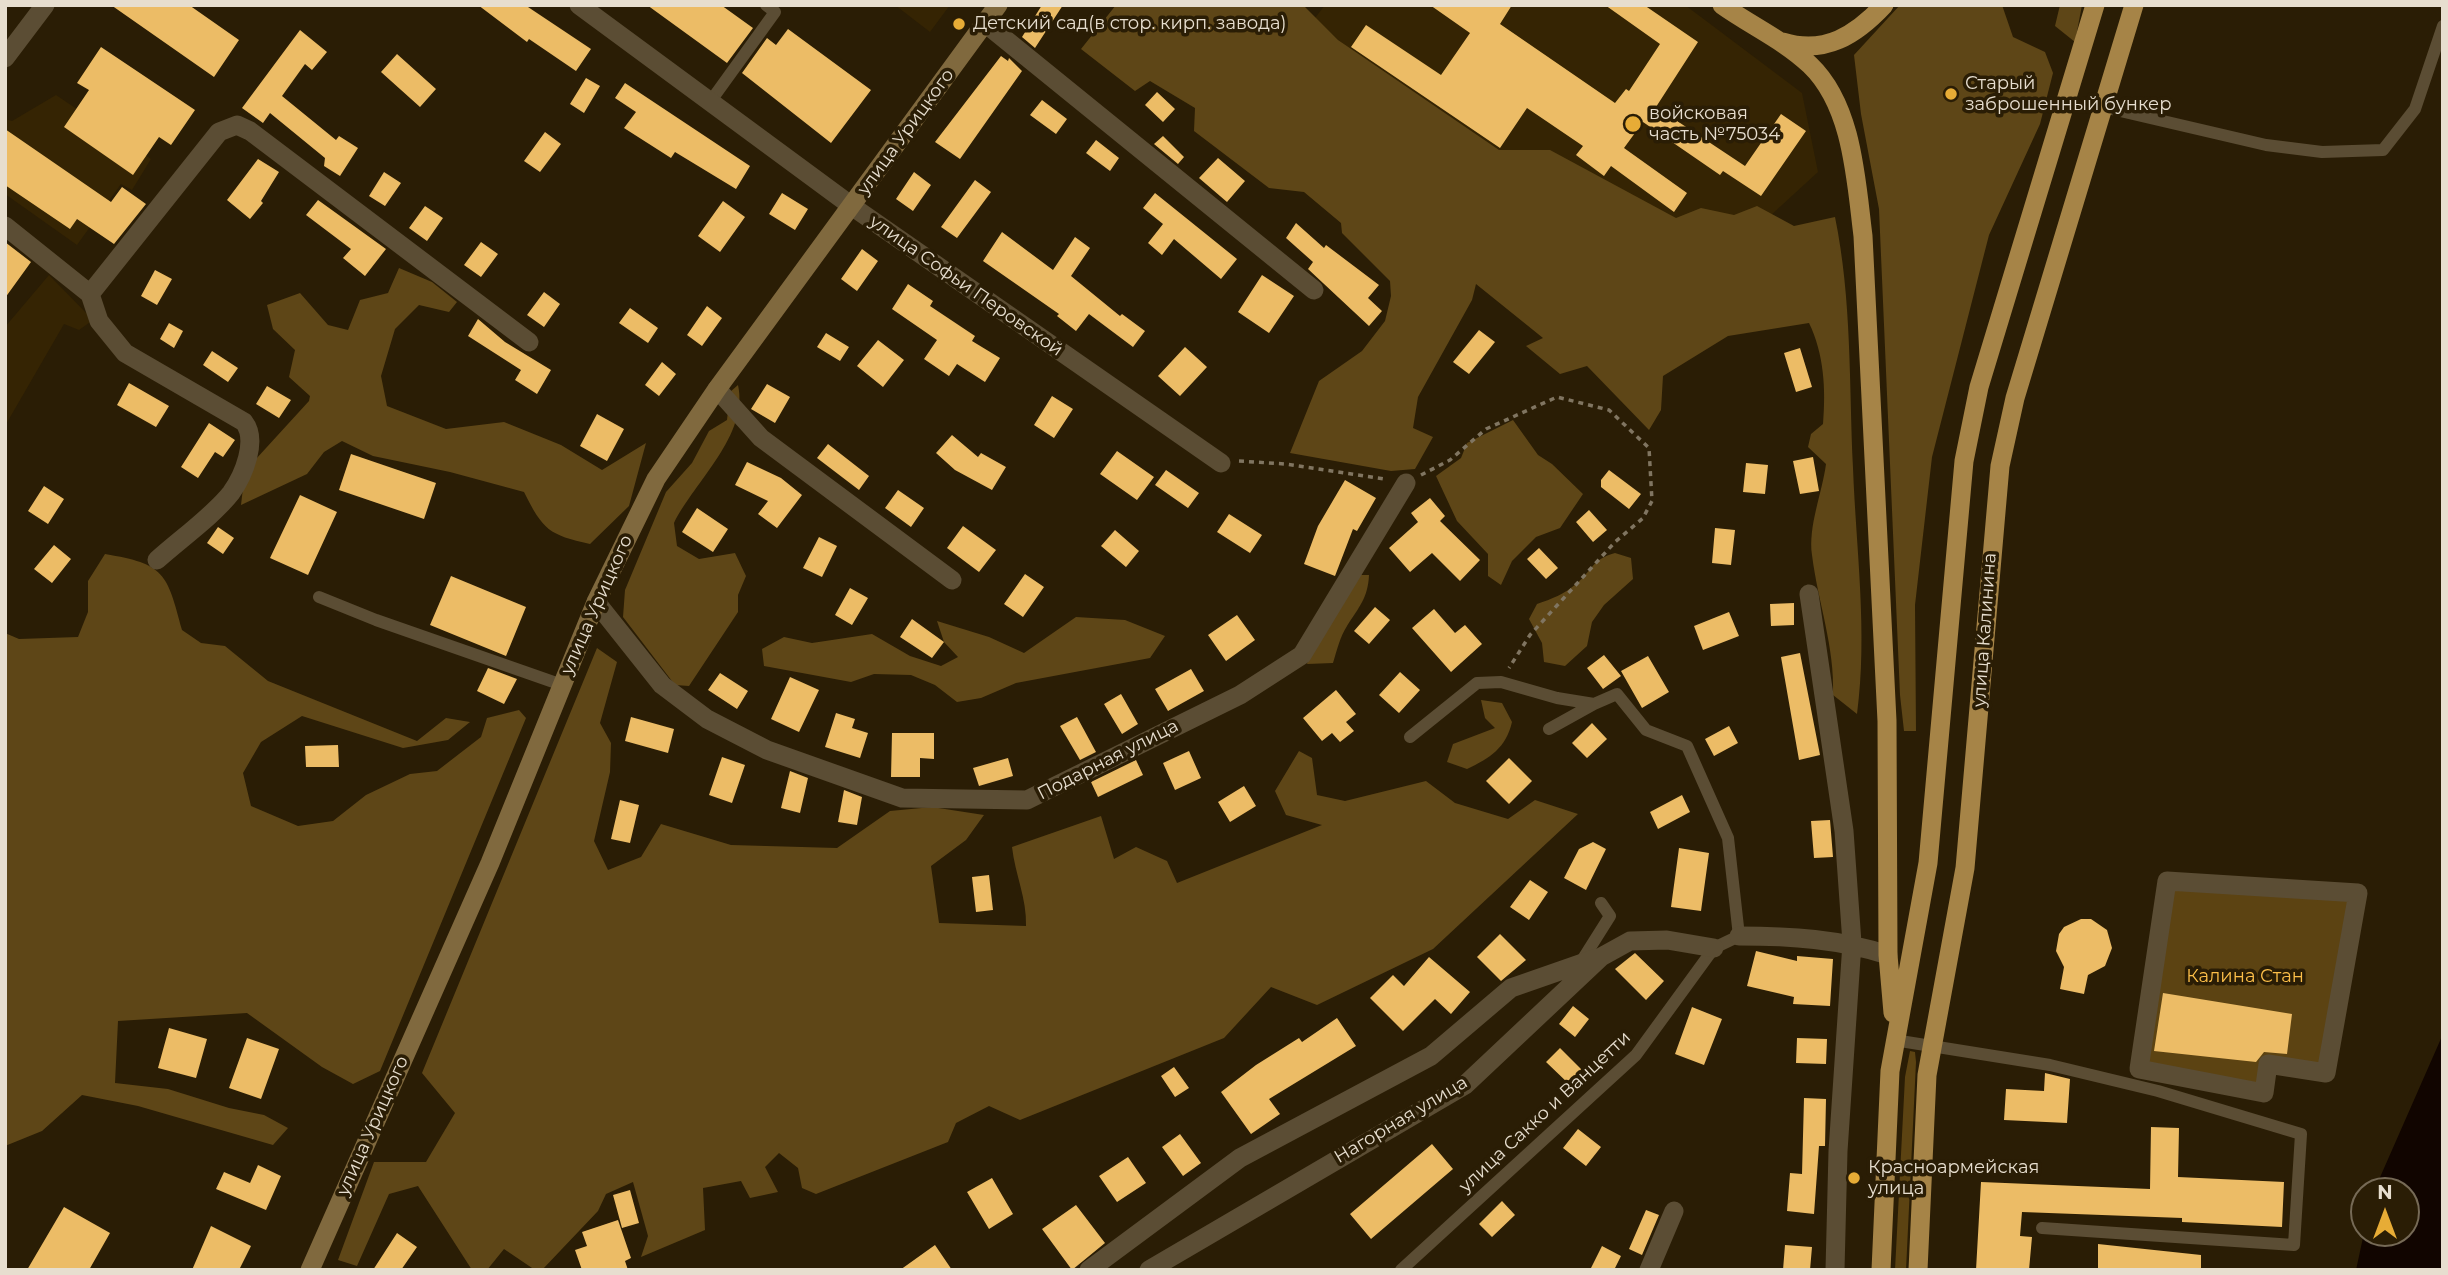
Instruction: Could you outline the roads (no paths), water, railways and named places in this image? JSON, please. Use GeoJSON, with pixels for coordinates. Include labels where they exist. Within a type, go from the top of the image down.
{"type":"FeatureCollection","features":[{"type":"Feature","properties":{"kind":"main road","name":"улица Урицкого"},"geometry":{"type":"LineString","coordinates":[[310,1270],[490,863],[596,602],[656,479],[717,389],[853,207],[998,5]]}},
{"type":"Feature","properties":{"kind":"main road"},"geometry":{"type":"LineString","coordinates":[[1721,5],[1762,34],[1794,52],[1823,81],[1842,123],[1857,187],[1863,236],[1887,721],[1888,955],[1895,1036]]}},
{"type":"Feature","properties":{"kind":"main road"},"geometry":{"type":"LineString","coordinates":[[1762,34],[1805,46],[1838,42],[1855,33],[1884,5]]}},
{"type":"Feature","properties":{"kind":"main road","name":"улица Калинина"},"geometry":{"type":"LineString","coordinates":[[1881,1270],[1888,1091],[1895,1036],[1928,863],[1955,536],[1971,421],[2095,5]]}},
{"type":"Feature","properties":{"kind":"main road","name":"улица Калинина"},"geometry":{"type":"LineString","coordinates":[[1918,1270],[1924,1118],[1931,1045],[1965,868],[1989,575],[2005,441],[2134,5]]}},
{"type":"Feature","properties":{"kind":"street"},"geometry":{"type":"LineString","coordinates":[[5,58],[45,5]]}},
{"type":"Feature","properties":{"kind":"street","name":"улица Софьи Перовской"},"geometry":{"type":"LineString","coordinates":[[579,5],[853,207],[1220,463]]}},
{"type":"Feature","properties":{"kind":"street"},"geometry":{"type":"LineString","coordinates":[[985,23],[1314,290]]}},
{"type":"Feature","properties":{"kind":"street"},"geometry":{"type":"LineString","coordinates":[[90,294],[219,132],[237,125],[261,139],[529,342]]}},
{"type":"Feature","properties":{"kind":"street"},"geometry":{"type":"LineString","coordinates":[[5,226],[90,294],[99,321],[125,353],[244,422],[250,429],[252,440],[231,492],[157,560]]}},
{"type":"Feature","properties":{"kind":"street"},"geometry":{"type":"LineString","coordinates":[[717,389],[761,438],[952,580]]}},
{"type":"Feature","properties":{"kind":"street","name":"Подарная улица"},"geometry":{"type":"LineString","coordinates":[[596,602],[662,685],[707,719],[767,750],[902,798],[1027,800],[1240,695],[1302,655],[1406,483]]}},
{"type":"Feature","properties":{"kind":"street"},"geometry":{"type":"LineString","coordinates":[[1809,594],[1844,831],[1852,943],[1838,1151],[1835,1270]]}},
{"type":"Feature","properties":{"kind":"street"},"geometry":{"type":"LineString","coordinates":[[2167,881],[2358,893],[2326,1073],[2268,1064],[2264,1093],[2139,1069],[2167,881]]}},
{"type":"Feature","properties":{"kind":"street"},"geometry":{"type":"LineString","coordinates":[[1739,936],[1800,937],[1852,943],[1888,955]]}},
{"type":"Feature","properties":{"kind":"street","name":"Нагорная улица"},"geometry":{"type":"LineString","coordinates":[[1149,1270],[1465,1085],[1601,957],[1630,941],[1667,940],[1714,948]]}},
{"type":"Feature","properties":{"kind":"street"},"geometry":{"type":"LineString","coordinates":[[1089,1270],[1240,1158],[1431,1056],[1511,988],[1601,957]]}},
{"type":"Feature","properties":{"kind":"street"},"geometry":{"type":"LineString","coordinates":[[1649,1270],[1674,1211]]}},
{"type":"Feature","properties":{"kind":"lane"},"geometry":{"type":"LineString","coordinates":[[710,102],[775,12],[766,5]]}},
{"type":"Feature","properties":{"kind":"lane"},"geometry":{"type":"LineString","coordinates":[[2103,107],[2266,145],[2322,152],[2383,150],[2415,109],[2443,26]]}},
{"type":"Feature","properties":{"kind":"lane"},"geometry":{"type":"LineString","coordinates":[[319,597],[376,621],[562,685]]}},
{"type":"Feature","properties":{"kind":"lane"},"geometry":{"type":"LineString","coordinates":[[1410,737],[1477,683],[1501,682],[1557,698],[1594,704]]}},
{"type":"Feature","properties":{"kind":"lane"},"geometry":{"type":"LineString","coordinates":[[1549,729],[1617,694],[1646,730],[1687,746],[1728,838],[1739,936]]}},
{"type":"Feature","properties":{"kind":"lane"},"geometry":{"type":"LineString","coordinates":[[1581,962],[1610,916],[1601,903]]}},
{"type":"Feature","properties":{"kind":"lane","name":"улица Сакко и Ванцетти"},"geometry":{"type":"LineString","coordinates":[[1401,1270],[1636,1055],[1714,948],[1739,936]]}},
{"type":"Feature","properties":{"kind":"lane"},"geometry":{"type":"LineString","coordinates":[[1895,1036],[1931,1045],[2050,1065],[2158,1091],[2301,1134],[2294,1245],[2042,1228]]}},
{"type":"Feature","properties":{"kind":"place","name":"Детский сад(в стор. кирп. завода)"},"geometry":{"type":"Point","coordinates":[959,24]}},
{"type":"Feature","properties":{"kind":"place","name":"Старый заброшенный бункер"},"geometry":{"type":"Point","coordinates":[1951,94]}},
{"type":"Feature","properties":{"kind":"place","name":"войсковая часть №75034"},"geometry":{"type":"Point","coordinates":[1633,124]}},
{"type":"Feature","properties":{"kind":"place","name":"Красноармейская улица"},"geometry":{"type":"Point","coordinates":[1854,1178]}},
{"type":"Feature","properties":{"kind":"park label","name":"Калина Стан"},"geometry":{"type":"Point","coordinates":[2245,977]}}]}
